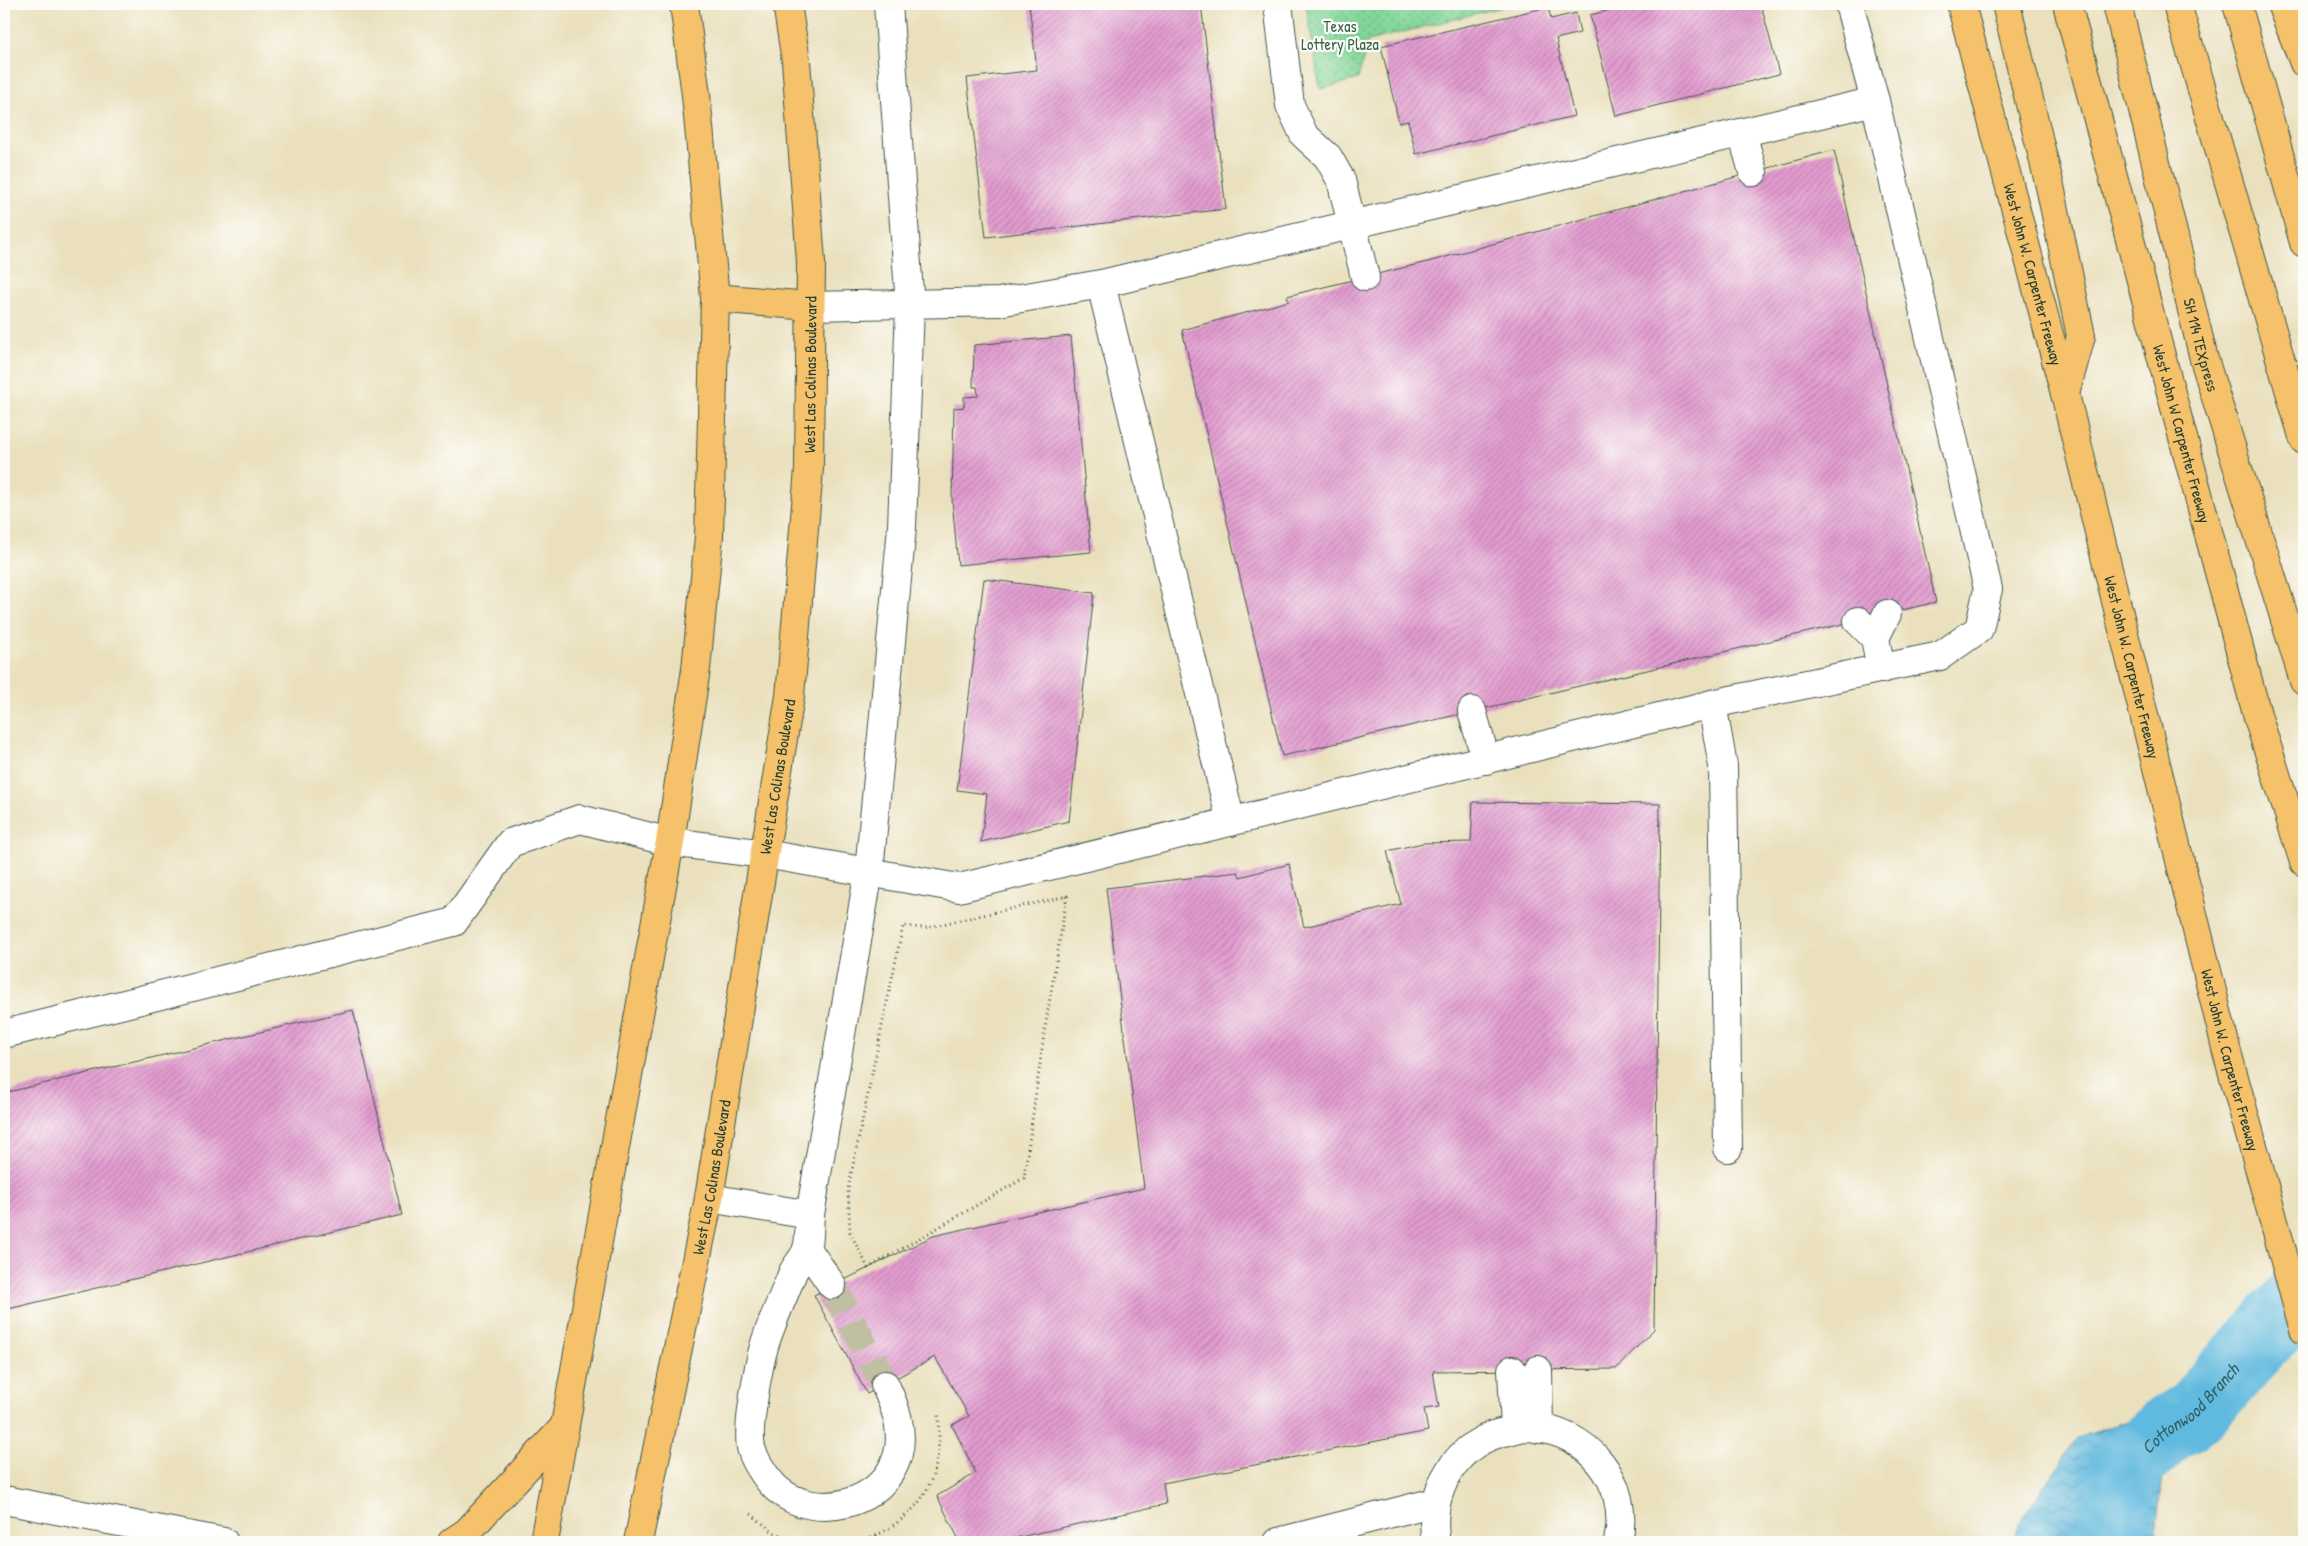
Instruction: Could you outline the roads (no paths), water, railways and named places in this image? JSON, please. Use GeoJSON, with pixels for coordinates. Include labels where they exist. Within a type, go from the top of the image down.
{"type":"FeatureCollection","features":[{"type":"Feature","properties":{"kind":"main road"},"geometry":{"type":"LineString","coordinates":[[544,1542],[670,842],[696,669],[709,536],[715,298],[696,95],[684,4]]}},
{"type":"Feature","properties":{"kind":"main road","name":"West Las Colinas Boulevard"},"geometry":{"type":"LineString","coordinates":[[638,1542],[708,1198],[790,696],[810,469],[811,262],[796,61],[787,4]]}},
{"type":"Feature","properties":{"kind":"main road","name":"West John W. Carpenter Freeway"},"geometry":{"type":"LineString","coordinates":[[1961,4],[2065,394],[2226,1052],[2304,1330]]}},
{"type":"Feature","properties":{"kind":"main road"},"geometry":{"type":"LineString","coordinates":[[2006,4],[2051,191],[2081,336],[2065,394]]}},
{"type":"Feature","properties":{"kind":"main road","name":"West John W Carpenter Freeway"},"geometry":{"type":"LineString","coordinates":[[2067,4],[2258,718],[2304,862]]}},
{"type":"Feature","properties":{"kind":"main road","name":"SH 114 TEXpress"},"geometry":{"type":"LineString","coordinates":[[2117,4],[2204,359],[2304,681]]}},
{"type":"Feature","properties":{"kind":"main road"},"geometry":{"type":"LineString","coordinates":[[2177,4],[2304,440]]}},
{"type":"Feature","properties":{"kind":"main road"},"geometry":{"type":"LineString","coordinates":[[2236,4],[2304,243]]}},
{"type":"Feature","properties":{"kind":"main road"},"geometry":{"type":"LineString","coordinates":[[2281,4],[2304,63]]}},
{"type":"Feature","properties":{"kind":"main road"},"geometry":{"type":"LineString","coordinates":[[715,298],[810,306]]}},
{"type":"Feature","properties":{"kind":"main road"},"geometry":{"type":"LineString","coordinates":[[452,1542],[467,1532],[565,1426]]}},
{"type":"Feature","properties":{"kind":"street"},"geometry":{"type":"LineString","coordinates":[[885,1385],[897,1409],[899,1436],[898,1454],[883,1483],[869,1494],[827,1508],[806,1505],[776,1488],[752,1450],[752,1416],[765,1344],[794,1269],[807,1249],[810,1215],[869,871],[902,527],[910,306],[888,4]]}},
{"type":"Feature","properties":{"kind":"street"},"geometry":{"type":"LineString","coordinates":[[1278,4],[1290,105],[1304,135],[1328,157],[1341,180],[1365,277]]}},
{"type":"Feature","properties":{"kind":"street"},"geometry":{"type":"LineString","coordinates":[[4,1034],[454,922],[510,843],[580,819],[670,842],[765,854],[959,888],[1712,704],[1940,656],[1979,629],[1988,590],[1875,101],[1849,4]]}},
{"type":"Feature","properties":{"kind":"street"},"geometry":{"type":"LineString","coordinates":[[810,306],[910,306],[999,302],[1101,284],[1875,101]]}},
{"type":"Feature","properties":{"kind":"street"},"geometry":{"type":"LineString","coordinates":[[1742,133],[1753,172]]}},
{"type":"Feature","properties":{"kind":"street"},"geometry":{"type":"LineString","coordinates":[[1101,284],[1231,822]]}},
{"type":"Feature","properties":{"kind":"street"},"geometry":{"type":"LineString","coordinates":[[1881,669],[1866,629],[1887,614]]}},
{"type":"Feature","properties":{"kind":"street"},"geometry":{"type":"LineString","coordinates":[[1712,704],[1723,766],[1728,1148]]}},
{"type":"Feature","properties":{"kind":"street"},"geometry":{"type":"LineString","coordinates":[[1472,711],[1486,760]]}},
{"type":"Feature","properties":{"kind":"street"},"geometry":{"type":"LineString","coordinates":[[708,1198],[810,1215]]}},
{"type":"Feature","properties":{"kind":"street"},"geometry":{"type":"LineString","coordinates":[[807,1249],[832,1285]]}},
{"type":"Feature","properties":{"kind":"street"},"geometry":{"type":"LineString","coordinates":[[1525,1370],[1527,1429]]}},
{"type":"Feature","properties":{"kind":"street"},"geometry":{"type":"LineString","coordinates":[[1436,1542],[1433,1528],[1435,1502],[1447,1472],[1468,1449],[1495,1433],[1527,1429],[1558,1432],[1585,1447],[1607,1470],[1619,1497],[1622,1526],[1618,1542]]}},
{"type":"Feature","properties":{"kind":"street"},"geometry":{"type":"LineString","coordinates":[[4,1500],[224,1542]]}},
{"type":"Feature","properties":{"kind":"street"},"geometry":{"type":"LineString","coordinates":[[1278,1542],[1435,1502]]}},
{"type":"Feature","properties":{"kind":"water"},"geometry":{"type":"Polygon","coordinates":[[[2133,1419],[2167,1430],[2155,1542],[2015,1542],[2018,1524],[2077,1438],[2133,1419]]]}},
{"type":"Feature","properties":{"kind":"waterway","name":"Cottonwood Branch"},"geometry":{"type":"LineString","coordinates":[[2111,1542],[2124,1469],[2167,1430],[2193,1414],[2304,1291]]}},
{"type":"Feature","properties":{"kind":"tunnel"},"geometry":{"type":"LineString","coordinates":[[832,1285],[885,1385]]}},
{"type":"Feature","properties":{"kind":"park label","name":"Texas Lottery Plaza"},"geometry":{"type":"Point","coordinates":[1340,35]}}]}
